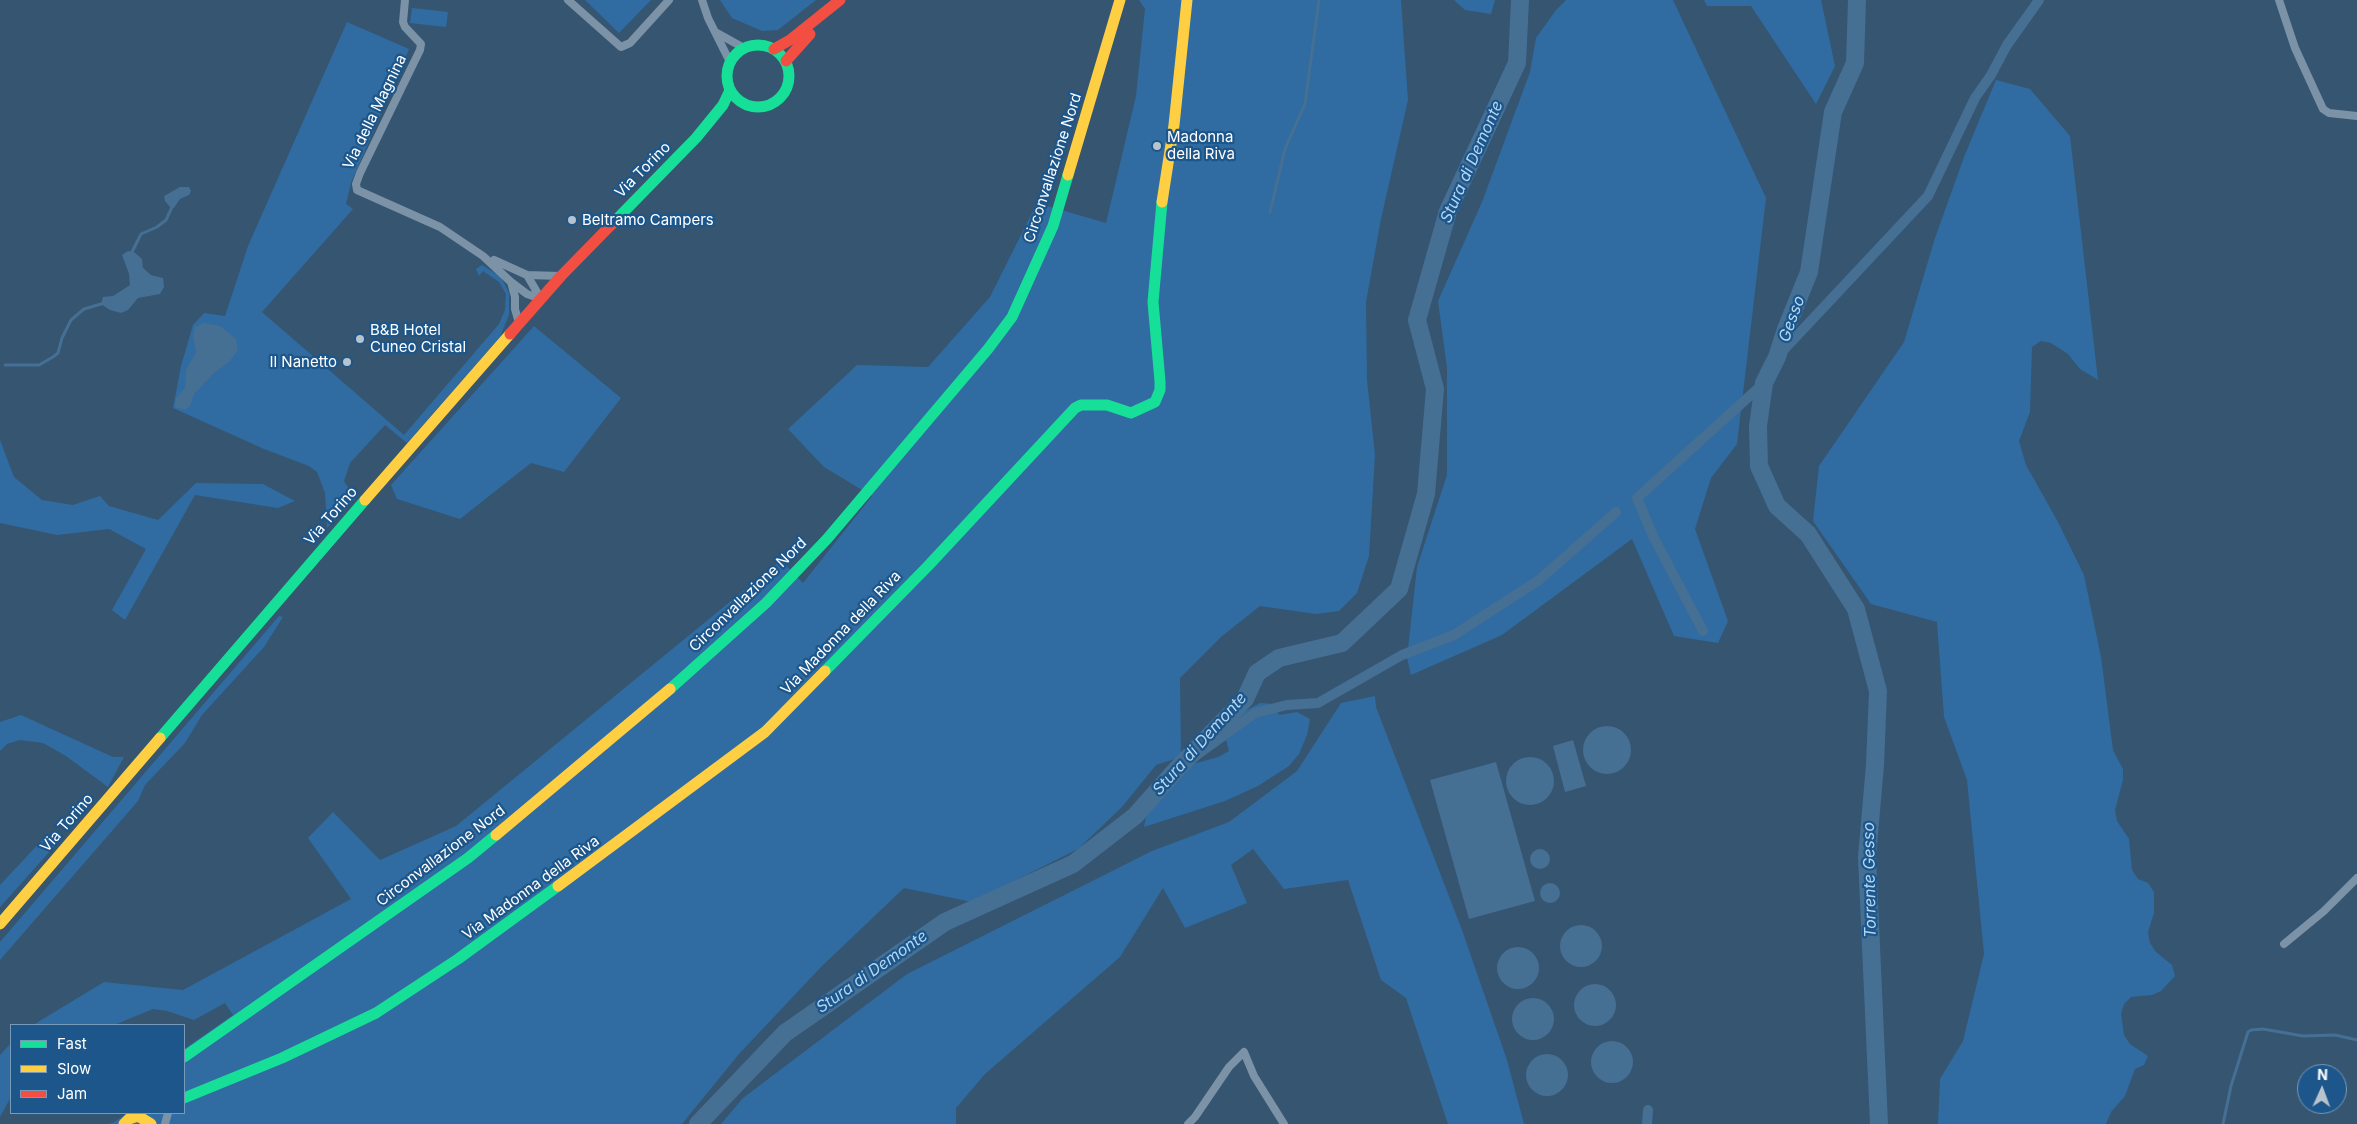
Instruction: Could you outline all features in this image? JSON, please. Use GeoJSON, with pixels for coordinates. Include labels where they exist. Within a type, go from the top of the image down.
{"type":"FeatureCollection","features":[{"type":"Feature","properties":{"kind":"main road","name":"Circonvallazione Nord"},"geometry":{"type":"LineString","coordinates":[[188,1054],[468,858],[639,717],[766,603],[827,539],[988,349],[1012,317],[1053,226],[1120,0]]}},
{"type":"Feature","properties":{"kind":"main road","name":"Via Madonna della Riva"},"geometry":{"type":"LineString","coordinates":[[185,1098],[282,1058],[376,1013],[458,959],[645,823],[765,732],[928,566],[1075,408],[1081,405],[1107,405],[1131,413],[1138,412],[1155,402],[1160,390],[1160,382],[1153,302],[1160,226],[1174,125],[1187,0]]}},
{"type":"Feature","properties":{"kind":"main road"},"geometry":{"type":"LineString","coordinates":[[774,49],[790,40],[838,2]]}},
{"type":"Feature","properties":{"kind":"main road"},"geometry":{"type":"LineString","coordinates":[[786,61],[796,46],[828,16],[838,2]]}},
{"type":"Feature","properties":{"kind":"main road"},"geometry":{"type":"LineString","coordinates":[[756,44],[774,49],[786,61],[789,80],[787,87],[779,100],[765,106],[743,103],[730,90],[727,76],[730,62],[744,48],[756,44]]}},
{"type":"Feature","properties":{"kind":"main road","name":"Via Torino"},"geometry":{"type":"LineString","coordinates":[[0,924],[231,654],[561,276],[696,138],[723,105],[730,90]]}},
{"type":"Feature","properties":{"kind":"main road","name":"Via Torino"},"geometry":{"type":"LineString","coordinates":[[696,138],[732,108],[743,103]]}},
{"type":"Feature","properties":{"kind":"main road"},"geometry":{"type":"LineString","coordinates":[[128,1119],[138,1116],[148,1117]]}},
{"type":"Feature","properties":{"kind":"street","name":"Via della Magnina"},"geometry":{"type":"LineString","coordinates":[[405,0],[403,22],[405,27],[421,44],[420,50],[360,173],[356,184],[357,190],[440,227],[483,256],[527,294],[541,299]]}},
{"type":"Feature","properties":{"kind":"street"},"geometry":{"type":"LineString","coordinates":[[568,0],[614,43],[621,46],[630,44],[668,0]]}},
{"type":"Feature","properties":{"kind":"street"},"geometry":{"type":"LineString","coordinates":[[661,10],[675,0]]}},
{"type":"Feature","properties":{"kind":"street"},"geometry":{"type":"LineString","coordinates":[[702,0],[708,18],[730,62]]}},
{"type":"Feature","properties":{"kind":"street"},"geometry":{"type":"LineString","coordinates":[[2279,0],[2295,48],[2323,109],[2329,113],[2357,116]]}},
{"type":"Feature","properties":{"kind":"street"},"geometry":{"type":"LineString","coordinates":[[717,33],[744,48]]}},
{"type":"Feature","properties":{"kind":"street","name":"Via della Magnina"},"geometry":{"type":"LineString","coordinates":[[483,256],[526,275],[561,276]]}},
{"type":"Feature","properties":{"kind":"street"},"geometry":{"type":"LineString","coordinates":[[526,275],[541,299]]}},
{"type":"Feature","properties":{"kind":"street"},"geometry":{"type":"LineString","coordinates":[[511,282],[515,297],[515,309],[520,323]]}},
{"type":"Feature","properties":{"kind":"street"},"geometry":{"type":"LineString","coordinates":[[2284,944],[2324,911],[2357,878]]}},
{"type":"Feature","properties":{"kind":"street"},"geometry":{"type":"LineString","coordinates":[[1188,1124],[1195,1117],[1229,1067],[1244,1052],[1254,1076],[1284,1124]]}},
{"type":"Feature","properties":{"kind":"shaded area"},"geometry":{"type":"Polygon","coordinates":[[[585,0],[651,0],[619,33],[585,0]]]}},
{"type":"Feature","properties":{"kind":"shaded area"},"geometry":{"type":"Polygon","coordinates":[[[720,0],[816,0],[778,30],[762,31],[732,18],[720,0]]]}},
{"type":"Feature","properties":{"kind":"shaded area"},"geometry":{"type":"Polygon","coordinates":[[[1139,0],[1401,0],[1408,100],[1381,219],[1366,302],[1367,380],[1375,455],[1369,556],[1357,593],[1339,611],[1316,614],[1260,606],[1221,637],[1180,678],[1181,757],[1156,765],[1122,807],[1078,849],[972,902],[904,888],[821,967],[739,1054],[682,1124],[107,1124],[113,1123],[126,1114],[185,1114],[185,1048],[233,1015],[225,1003],[194,1020],[167,1011],[153,1009],[116,1024],[35,1024],[104,982],[183,990],[351,899],[308,838],[333,812],[380,860],[456,826],[781,560],[803,583],[872,496],[824,467],[788,429],[857,365],[928,367],[990,297],[1037,203],[1106,223],[1136,96],[1145,9],[1139,0]]]}},
{"type":"Feature","properties":{"kind":"shaded area"},"geometry":{"type":"Polygon","coordinates":[[[1454,0],[1495,0],[1491,14],[1465,10],[1454,0]]]}},
{"type":"Feature","properties":{"kind":"shaded area"},"geometry":{"type":"Polygon","coordinates":[[[1566,0],[1673,0],[1766,198],[1737,444],[1711,478],[1695,529],[1728,621],[1718,643],[1674,636],[1632,539],[1502,635],[1411,675],[1407,658],[1417,567],[1447,475],[1447,368],[1438,301],[1482,202],[1530,72],[1536,38],[1556,10],[1566,0]]]}},
{"type":"Feature","properties":{"kind":"shaded area"},"geometry":{"type":"Polygon","coordinates":[[[1704,0],[1821,0],[1835,66],[1816,104],[1751,6],[1707,6],[1704,0]]]}},
{"type":"Feature","properties":{"kind":"shaded area"},"geometry":{"type":"Polygon","coordinates":[[[412,8],[448,12],[446,27],[410,23],[412,8]]]}},
{"type":"Feature","properties":{"kind":"shaded area"},"geometry":{"type":"Polygon","coordinates":[[[347,22],[409,49],[351,183],[346,204],[353,209],[262,312],[404,435],[499,324],[505,310],[506,294],[499,282],[483,271],[479,276],[476,269],[482,265],[501,277],[509,293],[509,315],[500,337],[407,443],[385,425],[350,463],[344,481],[355,499],[327,528],[325,493],[317,472],[309,466],[264,449],[173,408],[181,366],[193,325],[204,313],[225,316],[248,246],[347,22]]]}},
{"type":"Feature","properties":{"kind":"shaded area"},"geometry":{"type":"Polygon","coordinates":[[[1996,80],[2030,89],[2070,136],[2098,380],[2080,369],[2068,354],[2051,343],[2041,341],[2032,347],[2030,412],[2019,441],[2026,465],[2058,522],[2084,575],[2101,657],[2113,750],[2123,769],[2123,780],[2115,810],[2117,821],[2129,839],[2132,870],[2138,879],[2148,883],[2154,892],[2154,913],[2148,932],[2150,943],[2156,952],[2172,965],[2175,976],[2161,991],[2152,995],[2131,997],[2124,1004],[2121,1014],[2124,1035],[2130,1044],[2148,1056],[2144,1065],[2135,1069],[2125,1096],[2111,1112],[2106,1124],[1938,1124],[1940,1079],[1963,1041],[1984,954],[1967,780],[1944,717],[1937,622],[1871,604],[1813,521],[1819,466],[1904,342],[1935,238],[1964,157],[1996,80]]]}},
{"type":"Feature","properties":{"kind":"shaded area"},"geometry":{"type":"Polygon","coordinates":[[[180,187],[189,187],[191,191],[189,195],[180,199],[174,208],[170,207],[165,201],[164,196],[180,187]]]}},
{"type":"Feature","properties":{"kind":"shaded area"},"geometry":{"type":"Polygon","coordinates":[[[128,251],[134,252],[142,259],[143,268],[151,275],[163,278],[164,287],[160,294],[138,298],[128,310],[121,313],[110,310],[101,304],[103,297],[113,296],[130,285],[129,274],[122,255],[128,251]]]}},
{"type":"Feature","properties":{"kind":"shaded area"},"geometry":{"type":"Polygon","coordinates":[[[204,323],[220,326],[236,339],[238,350],[229,362],[214,373],[194,394],[190,406],[185,410],[175,407],[176,398],[185,388],[186,370],[196,352],[193,336],[195,327],[204,323]]]}},
{"type":"Feature","properties":{"kind":"shaded area"},"geometry":{"type":"Polygon","coordinates":[[[534,326],[621,398],[564,472],[531,463],[460,519],[397,499],[391,485],[534,326]]]}},
{"type":"Feature","properties":{"kind":"shaded area"},"geometry":{"type":"Polygon","coordinates":[[[0,440],[14,477],[42,500],[73,505],[100,496],[109,506],[158,520],[196,483],[263,484],[295,501],[278,508],[195,495],[125,620],[112,610],[146,549],[109,529],[57,535],[0,523],[0,440]]]}},
{"type":"Feature","properties":{"kind":"shaded area"},"geometry":{"type":"Polygon","coordinates":[[[279,616],[283,617],[264,647],[202,715],[185,743],[145,785],[138,801],[0,960],[0,942],[279,616]]]}},
{"type":"Feature","properties":{"kind":"shaded area"},"geometry":{"type":"Polygon","coordinates":[[[1375,696],[1376,707],[1462,930],[1507,1060],[1524,1124],[1448,1124],[1406,998],[1381,980],[1348,880],[1284,889],[1253,849],[1231,865],[1247,903],[1185,928],[1163,888],[1120,957],[985,1074],[956,1108],[956,1124],[721,1124],[743,1098],[907,974],[1152,851],[1229,822],[1297,771],[1341,703],[1375,696]]]}},
{"type":"Feature","properties":{"kind":"shaded area"},"geometry":{"type":"Polygon","coordinates":[[[1260,703],[1274,704],[1279,715],[1297,712],[1310,719],[1307,735],[1299,754],[1289,766],[1258,786],[1225,801],[1144,827],[1146,817],[1160,795],[1170,788],[1193,764],[1218,757],[1229,751],[1226,740],[1238,715],[1260,703]]]}},
{"type":"Feature","properties":{"kind":"shaded area"},"geometry":{"type":"Polygon","coordinates":[[[21,715],[113,757],[124,757],[108,787],[66,756],[43,743],[20,740],[7,744],[0,751],[0,722],[21,715]]]}},
{"type":"Feature","properties":{"kind":"shaded area"},"geometry":{"type":"Polygon","coordinates":[[[1602,726],[1612,726],[1621,730],[1627,736],[1630,741],[1630,759],[1621,770],[1612,774],[1602,774],[1593,770],[1587,764],[1583,755],[1583,745],[1587,736],[1593,730],[1602,726]]]}},
{"type":"Feature","properties":{"kind":"shaded area"},"geometry":{"type":"Polygon","coordinates":[[[1573,740],[1586,786],[1565,792],[1553,746],[1573,740]]]}},
{"type":"Feature","properties":{"kind":"shaded area"},"geometry":{"type":"Polygon","coordinates":[[[1525,757],[1535,757],[1547,764],[1554,776],[1554,786],[1547,798],[1535,805],[1525,805],[1517,801],[1510,794],[1506,786],[1506,776],[1510,768],[1517,761],[1525,757]]]}},
{"type":"Feature","properties":{"kind":"shaded area"},"geometry":{"type":"Polygon","coordinates":[[[1496,762],[1535,901],[1469,919],[1430,780],[1496,762]]]}},
{"type":"Feature","properties":{"kind":"shaded area"},"geometry":{"type":"Polygon","coordinates":[[[44,838],[60,840],[0,907],[0,885],[44,838]]]}},
{"type":"Feature","properties":{"kind":"shaded area"},"geometry":{"type":"Polygon","coordinates":[[[1536,849],[1544,849],[1550,855],[1550,863],[1544,869],[1536,869],[1530,863],[1530,855],[1536,849]]]}},
{"type":"Feature","properties":{"kind":"shaded area"},"geometry":{"type":"Polygon","coordinates":[[[1546,883],[1554,883],[1560,889],[1560,897],[1554,903],[1546,903],[1540,897],[1540,889],[1546,883]]]}},
{"type":"Feature","properties":{"kind":"shaded area"},"geometry":{"type":"Polygon","coordinates":[[[1585,925],[1593,928],[1599,934],[1602,946],[1599,958],[1593,964],[1577,967],[1569,964],[1563,958],[1560,942],[1563,934],[1569,928],[1585,925]]]}},
{"type":"Feature","properties":{"kind":"shaded area"},"geometry":{"type":"Polygon","coordinates":[[[1522,947],[1530,950],[1536,956],[1539,968],[1536,980],[1530,986],[1514,989],[1506,986],[1500,980],[1497,964],[1500,956],[1506,950],[1522,947]]]}},
{"type":"Feature","properties":{"kind":"shaded area"},"geometry":{"type":"Polygon","coordinates":[[[1599,984],[1607,987],[1613,993],[1616,1005],[1613,1017],[1607,1023],[1591,1026],[1583,1023],[1577,1017],[1574,1001],[1577,993],[1583,987],[1599,984]]]}},
{"type":"Feature","properties":{"kind":"shaded area"},"geometry":{"type":"Polygon","coordinates":[[[1537,998],[1545,1001],[1551,1007],[1554,1019],[1551,1031],[1545,1037],[1529,1040],[1521,1037],[1515,1031],[1512,1015],[1515,1007],[1521,1001],[1537,998]]]}},
{"type":"Feature","properties":{"kind":"shaded area"},"geometry":{"type":"Polygon","coordinates":[[[1616,1041],[1624,1044],[1630,1050],[1633,1062],[1630,1074],[1624,1080],[1608,1083],[1600,1080],[1594,1074],[1591,1058],[1594,1050],[1600,1044],[1616,1041]]]}},
{"type":"Feature","properties":{"kind":"shaded area"},"geometry":{"type":"Polygon","coordinates":[[[10,1044],[10,1099],[0,1117],[0,1055],[10,1044]]]}},
{"type":"Feature","properties":{"kind":"shaded area"},"geometry":{"type":"Polygon","coordinates":[[[1551,1054],[1559,1057],[1565,1063],[1568,1075],[1565,1087],[1559,1093],[1543,1096],[1535,1093],[1529,1087],[1526,1071],[1529,1063],[1535,1057],[1551,1054]]]}},
{"type":"Feature","properties":{"kind":"waterway"},"geometry":{"type":"LineString","coordinates":[[1270,212],[1285,149],[1305,104],[1319,0]]}},
{"type":"Feature","properties":{"kind":"waterway","name":"Stura di Demonte"},"geometry":{"type":"LineString","coordinates":[[698,1124],[785,1033],[945,922],[1073,864],[1135,816],[1176,770],[1245,699],[1257,673],[1279,658],[1342,643],[1399,589],[1426,494],[1435,389],[1417,320],[1448,211],[1517,63],[1520,0]]}},
{"type":"Feature","properties":{"kind":"waterway","name":"Gesso"},"geometry":{"type":"LineString","coordinates":[[1857,0],[1855,63],[1833,112],[1809,272],[1777,357],[1764,383],[1758,426],[1759,466],[1777,506],[1808,534],[1856,609],[1878,691],[1875,765],[1867,857],[1879,1124]]}},
{"type":"Feature","properties":{"kind":"waterway"},"geometry":{"type":"LineString","coordinates":[[1777,357],[1928,196],[1975,98],[1991,75],[2007,45],[2039,0]]}},
{"type":"Feature","properties":{"kind":"waterway"},"geometry":{"type":"LineString","coordinates":[[132,252],[141,234],[157,227],[166,220],[172,207]]}},
{"type":"Feature","properties":{"kind":"waterway"},"geometry":{"type":"LineString","coordinates":[[5,365],[39,365],[53,357],[58,353],[62,338],[71,320],[84,309],[101,304]]}},
{"type":"Feature","properties":{"kind":"waterway"},"geometry":{"type":"LineString","coordinates":[[1703,631],[1653,536],[1637,498],[1764,383]]}},
{"type":"Feature","properties":{"kind":"waterway"},"geometry":{"type":"LineString","coordinates":[[1176,770],[1255,713],[1287,705],[1318,703],[1402,655],[1454,635],[1539,580],[1616,512]]}},
{"type":"Feature","properties":{"kind":"waterway"},"geometry":{"type":"LineString","coordinates":[[2223,1124],[2231,1086],[2248,1032],[2251,1030],[2263,1029],[2303,1036],[2335,1035],[2357,1040]]}},
{"type":"Feature","properties":{"kind":"waterway"},"geometry":{"type":"LineString","coordinates":[[1647,1124],[1648,1110]]}},
{"type":"Feature","properties":{"kind":"traffic: fast"},"geometry":{"type":"LineString","coordinates":[[752,45],[764,45],[780,54],[787,64],[789,76],[787,88],[780,98],[764,107],[752,107],[741,102],[732,93],[727,82],[727,70],[732,59],[741,50],[752,45]]}},
{"type":"Feature","properties":{"kind":"traffic: fast"},"geometry":{"type":"LineString","coordinates":[[611,225],[696,138],[723,105],[730,90]]}},
{"type":"Feature","properties":{"kind":"traffic: fast"},"geometry":{"type":"LineString","coordinates":[[670,689],[766,603],[827,539],[988,349],[1012,317],[1053,226],[1068,175]]}},
{"type":"Feature","properties":{"kind":"traffic: fast"},"geometry":{"type":"LineString","coordinates":[[825,671],[928,566],[1075,408],[1081,405],[1107,405],[1131,413],[1155,402],[1160,390],[1160,381],[1153,302],[1162,202]]}},
{"type":"Feature","properties":{"kind":"traffic: fast"},"geometry":{"type":"LineString","coordinates":[[160,738],[365,500]]}},
{"type":"Feature","properties":{"kind":"traffic: fast"},"geometry":{"type":"LineString","coordinates":[[185,1056],[468,858],[496,835]]}},
{"type":"Feature","properties":{"kind":"traffic: fast"},"geometry":{"type":"LineString","coordinates":[[185,1098],[282,1058],[376,1013],[458,959],[558,886]]}},
{"type":"Feature","properties":{"kind":"traffic: slow"},"geometry":{"type":"LineString","coordinates":[[1068,175],[1120,0]]}},
{"type":"Feature","properties":{"kind":"traffic: slow"},"geometry":{"type":"LineString","coordinates":[[1162,202],[1174,125],[1187,0]]}},
{"type":"Feature","properties":{"kind":"traffic: slow"},"geometry":{"type":"LineString","coordinates":[[365,500],[510,334]]}},
{"type":"Feature","properties":{"kind":"traffic: slow"},"geometry":{"type":"LineString","coordinates":[[558,886],[765,732],[825,671]]}},
{"type":"Feature","properties":{"kind":"traffic: slow"},"geometry":{"type":"LineString","coordinates":[[496,835],[670,689]]}},
{"type":"Feature","properties":{"kind":"traffic: slow"},"geometry":{"type":"LineString","coordinates":[[0,924],[160,738]]}},
{"type":"Feature","properties":{"kind":"traffic: slow"},"geometry":{"type":"LineString","coordinates":[[124,1124],[129,1119],[138,1116],[151,1124]]}},
{"type":"Feature","properties":{"kind":"traffic: jam"},"geometry":{"type":"LineString","coordinates":[[774,49],[790,40],[840,0]]}},
{"type":"Feature","properties":{"kind":"traffic: jam"},"geometry":{"type":"LineString","coordinates":[[786,61],[810,34]]}},
{"type":"Feature","properties":{"kind":"traffic: jam"},"geometry":{"type":"LineString","coordinates":[[510,334],[561,276],[611,225]]}},
{"type":"Feature","properties":{"kind":"place","name":"Madonna della Riva"},"geometry":{"type":"Point","coordinates":[1157,146]}},
{"type":"Feature","properties":{"kind":"place","name":"Beltramo Campers"},"geometry":{"type":"Point","coordinates":[572,220]}},
{"type":"Feature","properties":{"kind":"place","name":"B&B Hotel Cuneo Cristal"},"geometry":{"type":"Point","coordinates":[360,339]}},
{"type":"Feature","properties":{"kind":"place","name":"Il Nanetto"},"geometry":{"type":"Point","coordinates":[347,362]}},
{"type":"Feature","properties":{"kind":"water label","name":"Torrente Gesso"},"geometry":{"type":"Point","coordinates":[1870,880]}}]}
